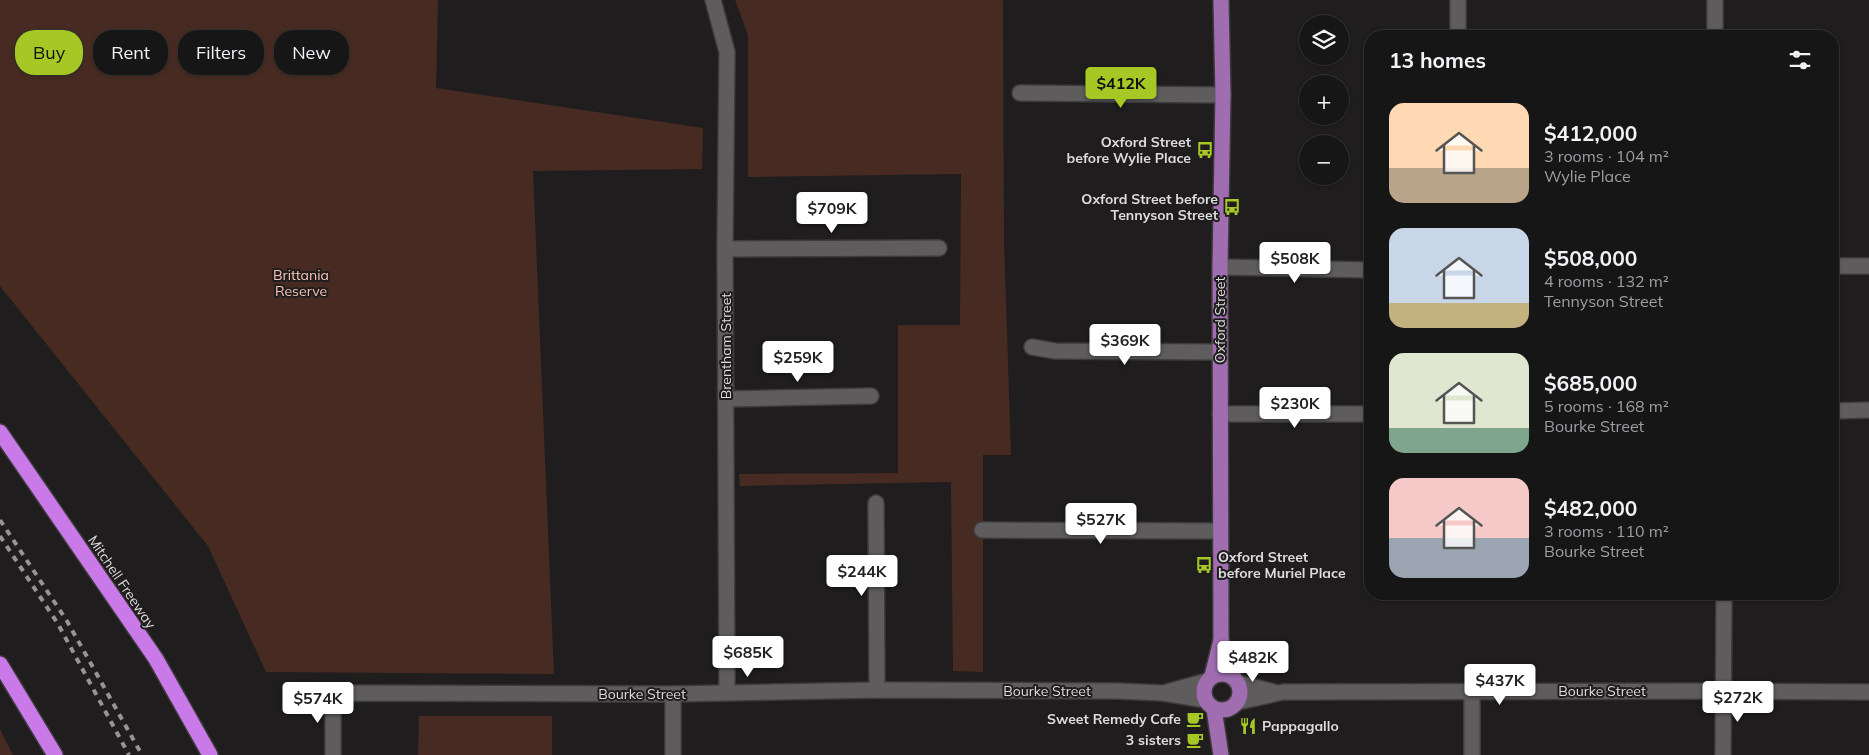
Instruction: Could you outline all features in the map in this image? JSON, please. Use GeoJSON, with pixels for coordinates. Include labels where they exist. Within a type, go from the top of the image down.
{"type":"FeatureCollection","features":[{"type":"Feature","properties":{"kind":"highway","name":"Mitchell Freeway"},"geometry":{"type":"LineString","coordinates":[[0,432],[156,660],[210,755]]}},
{"type":"Feature","properties":{"kind":"highway"},"geometry":{"type":"LineString","coordinates":[[0,664],[55,755]]}},
{"type":"Feature","properties":{"kind":"main road","name":"Oxford Street"},"geometry":{"type":"LineString","coordinates":[[1210,678],[1221,640],[1220,267],[1223,95],[1221,0]]}},
{"type":"Feature","properties":{"kind":"main road","name":"Oxford Street"},"geometry":{"type":"LineString","coordinates":[[1221,640],[1236,680]]}},
{"type":"Feature","properties":{"kind":"main road"},"geometry":{"type":"LineString","coordinates":[[1223,673],[1236,680],[1240,692],[1221,751],[1209,704],[1203,690],[1210,678],[1223,673]]}},
{"type":"Feature","properties":{"kind":"main road"},"geometry":{"type":"LineString","coordinates":[[1209,704],[1224,710],[1236,704]]}},
{"type":"Feature","properties":{"kind":"street","name":"Brentham Street"},"geometry":{"type":"LineString","coordinates":[[712,0],[727,52],[725,249],[727,693]]}},
{"type":"Feature","properties":{"kind":"street"},"geometry":{"type":"LineString","coordinates":[[1458,0],[1458,30]]}},
{"type":"Feature","properties":{"kind":"street"},"geometry":{"type":"LineString","coordinates":[[1715,0],[1715,30]]}},
{"type":"Feature","properties":{"kind":"street"},"geometry":{"type":"LineString","coordinates":[[1020,93],[1223,95]]}},
{"type":"Feature","properties":{"kind":"street"},"geometry":{"type":"LineString","coordinates":[[725,249],[939,248]]}},
{"type":"Feature","properties":{"kind":"street"},"geometry":{"type":"LineString","coordinates":[[1839,266],[1869,266]]}},
{"type":"Feature","properties":{"kind":"street"},"geometry":{"type":"LineString","coordinates":[[1220,267],[1364,270]]}},
{"type":"Feature","properties":{"kind":"street"},"geometry":{"type":"LineString","coordinates":[[1032,348],[1055,351],[1220,352]]}},
{"type":"Feature","properties":{"kind":"street"},"geometry":{"type":"LineString","coordinates":[[726,399],[871,396]]}},
{"type":"Feature","properties":{"kind":"street"},"geometry":{"type":"LineString","coordinates":[[1839,410],[1869,410]]}},
{"type":"Feature","properties":{"kind":"street"},"geometry":{"type":"LineString","coordinates":[[1220,414],[1364,414]]}},
{"type":"Feature","properties":{"kind":"street"},"geometry":{"type":"LineString","coordinates":[[876,503],[877,690]]}},
{"type":"Feature","properties":{"kind":"street"},"geometry":{"type":"LineString","coordinates":[[982,530],[1220,531]]}},
{"type":"Feature","properties":{"kind":"street"},"geometry":{"type":"LineString","coordinates":[[1723,755],[1724,600]]}},
{"type":"Feature","properties":{"kind":"street","name":"Bourke Street"},"geometry":{"type":"LineString","coordinates":[[1163,693],[1210,678]]}},
{"type":"Feature","properties":{"kind":"street","name":"Bourke Street"},"geometry":{"type":"LineString","coordinates":[[1236,680],[1276,693]]}},
{"type":"Feature","properties":{"kind":"street","name":"Bourke Street"},"geometry":{"type":"LineString","coordinates":[[333,755],[333,693],[673,694],[877,690],[1163,693],[1209,704]]}},
{"type":"Feature","properties":{"kind":"street"},"geometry":{"type":"LineString","coordinates":[[1472,691],[1472,755]]}},
{"type":"Feature","properties":{"kind":"street","name":"Bourke Street"},"geometry":{"type":"LineString","coordinates":[[1236,704],[1276,693],[1472,691],[1869,692]]}},
{"type":"Feature","properties":{"kind":"street"},"geometry":{"type":"LineString","coordinates":[[673,694],[673,755]]}},
{"type":"Feature","properties":{"kind":"green space","name":"Brittania Reserve"},"geometry":{"type":"Polygon","coordinates":[[[0,0],[438,0],[436,88],[703,128],[702,169],[533,171],[554,674],[266,672],[208,546],[0,286],[0,0]]]}},
{"type":"Feature","properties":{"kind":"green space"},"geometry":{"type":"Polygon","coordinates":[[[735,0],[1003,0],[1004,240],[1011,455],[983,455],[983,672],[953,671],[951,482],[740,486],[739,474],[898,473],[898,325],[960,325],[961,174],[748,177],[748,35],[735,0]]]}},
{"type":"Feature","properties":{"kind":"green space"},"geometry":{"type":"Polygon","coordinates":[[[419,716],[552,716],[552,755],[418,755],[419,716]]]}},
{"type":"Feature","properties":{"kind":"green space"},"geometry":{"type":"Polygon","coordinates":[[[0,729],[13,755],[0,755],[0,729]]]}},
{"type":"Feature","properties":{"kind":"railway"},"geometry":{"type":"LineString","coordinates":[[0,520],[67,621],[142,755]]}},
{"type":"Feature","properties":{"kind":"railway"},"geometry":{"type":"LineString","coordinates":[[0,536],[58,624],[129,755]]}},
{"type":"Feature","properties":{"kind":"place","name":"Oxford Street before Wylie Place"},"geometry":{"type":"Point","coordinates":[1205,150]}},
{"type":"Feature","properties":{"kind":"place","name":"Oxford Street before Tennyson Street"},"geometry":{"type":"Point","coordinates":[1232,207]}},
{"type":"Feature","properties":{"kind":"place","name":"Oxford Street before Muriel Place"},"geometry":{"type":"Point","coordinates":[1204,565]}},
{"type":"Feature","properties":{"kind":"place","name":"Sweet Remedy Cafe"},"geometry":{"type":"Point","coordinates":[1195,719]}},
{"type":"Feature","properties":{"kind":"place","name":"Pappagallo"},"geometry":{"type":"Point","coordinates":[1248,726]}},
{"type":"Feature","properties":{"kind":"place","name":"3 sisters"},"geometry":{"type":"Point","coordinates":[1195,740]}}]}
